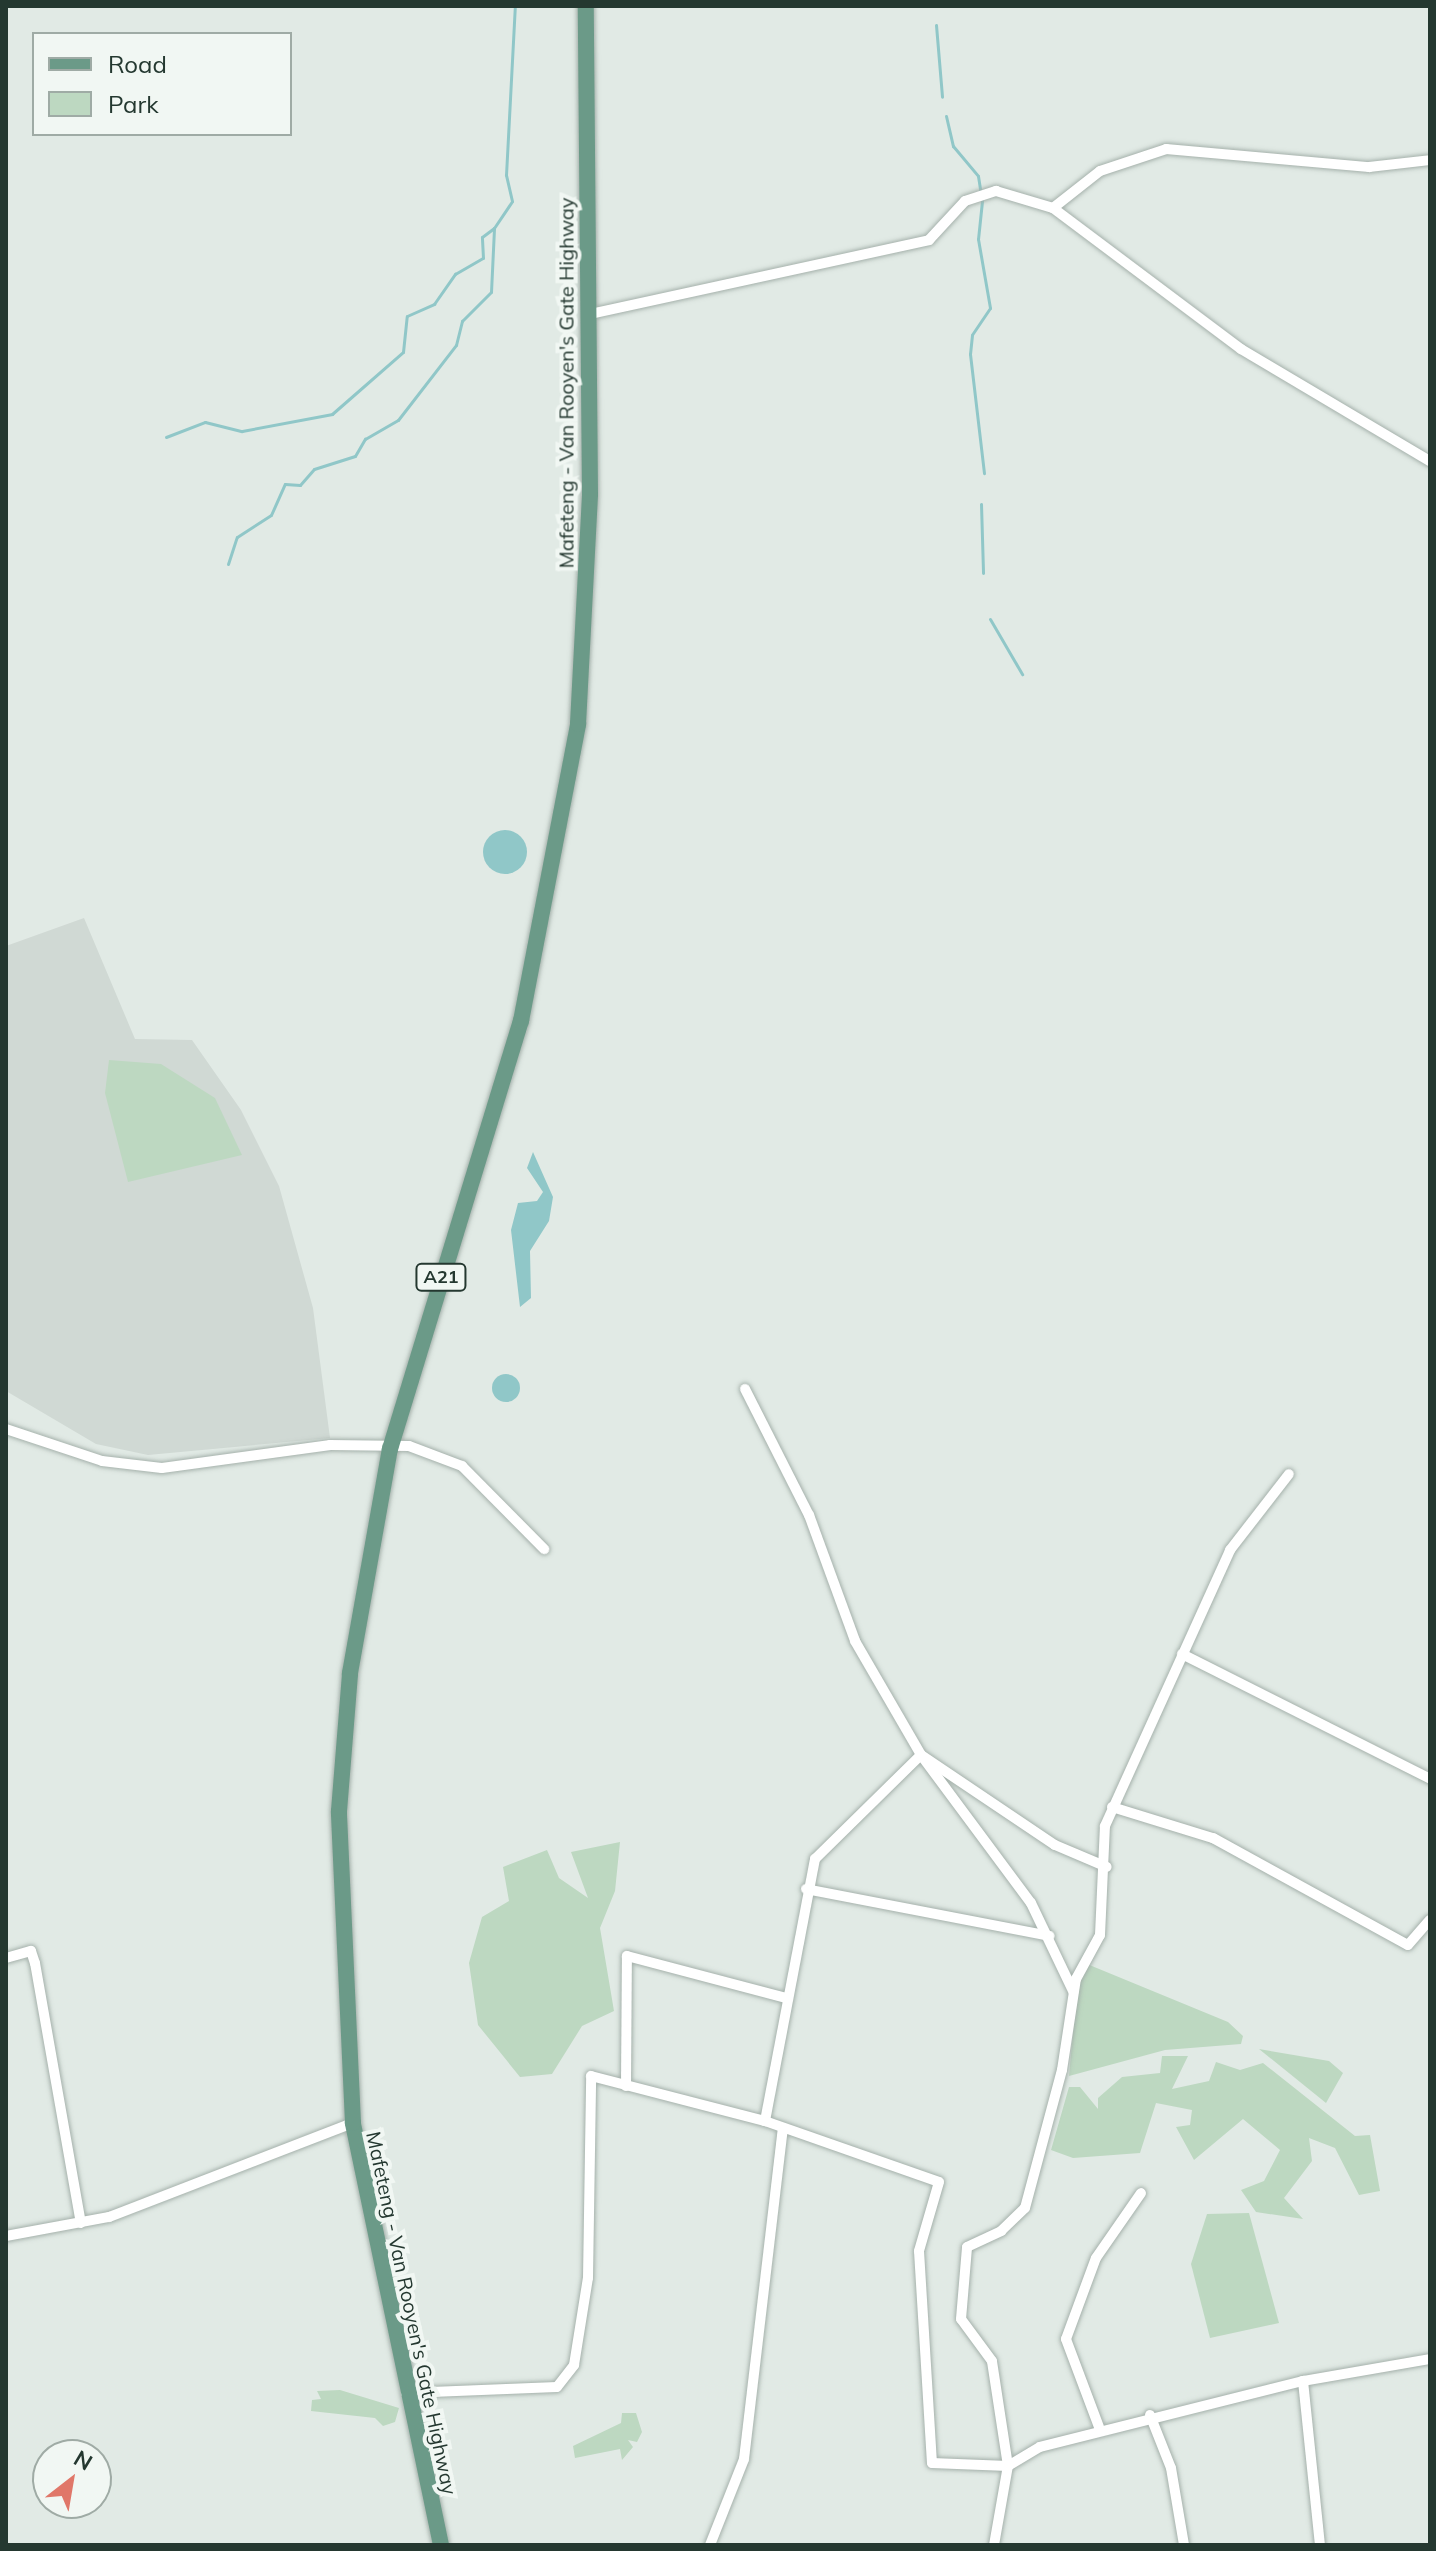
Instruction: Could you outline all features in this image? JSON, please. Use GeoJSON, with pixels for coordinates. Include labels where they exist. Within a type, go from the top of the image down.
{"type":"FeatureCollection","features":[{"type":"Feature","properties":{"kind":"main road","name":"Mafeteng - Van Rooyen's Gate Highway"},"geometry":{"type":"LineString","coordinates":[[441,2545],[406,2393],[353,2123],[339,1811],[350,1673],[390,1449],[517,1033],[564,815],[584,637],[590,314],[586,6]]}},
{"type":"Feature","properties":{"kind":"street"},"geometry":{"type":"LineString","coordinates":[[1053,208],[1100,171],[1166,149],[1369,167],[1430,160]]}},
{"type":"Feature","properties":{"kind":"street"},"geometry":{"type":"LineString","coordinates":[[590,314],[929,240],[965,201],[996,191],[1053,208],[1241,349],[1430,461]]}},
{"type":"Feature","properties":{"kind":"street"},"geometry":{"type":"LineString","coordinates":[[745,1389],[809,1515],[855,1641],[921,1755],[1050,1936],[1073,1992]]}},
{"type":"Feature","properties":{"kind":"street"},"geometry":{"type":"LineString","coordinates":[[6,1429],[102,1461],[162,1468],[330,1445],[437,1453],[462,1466],[544,1549]]}},
{"type":"Feature","properties":{"kind":"street"},"geometry":{"type":"LineString","coordinates":[[994,2545],[1008,2466],[992,2361],[961,2319],[967,2247],[1001,2231],[1025,2208],[1062,2070],[1073,1992],[1100,1935],[1112,1807],[1230,1550],[1289,1474]]}},
{"type":"Feature","properties":{"kind":"street"},"geometry":{"type":"LineString","coordinates":[[1182,1654],[1430,1779]]}},
{"type":"Feature","properties":{"kind":"street"},"geometry":{"type":"LineString","coordinates":[[921,1755],[1055,1845],[1107,1867]]}},
{"type":"Feature","properties":{"kind":"street"},"geometry":{"type":"LineString","coordinates":[[765,2121],[806,1889],[815,1859],[849,1818],[921,1755]]}},
{"type":"Feature","properties":{"kind":"street"},"geometry":{"type":"LineString","coordinates":[[1112,1807],[1213,1838],[1408,1945],[1430,1920]]}},
{"type":"Feature","properties":{"kind":"street"},"geometry":{"type":"LineString","coordinates":[[806,1889],[1050,1936]]}},
{"type":"Feature","properties":{"kind":"street"},"geometry":{"type":"LineString","coordinates":[[6,1958],[31,1951],[35,1963],[81,2223]]}},
{"type":"Feature","properties":{"kind":"street"},"geometry":{"type":"LineString","coordinates":[[626,2086],[627,1956],[786,1998]]}},
{"type":"Feature","properties":{"kind":"street"},"geometry":{"type":"LineString","coordinates":[[406,2393],[557,2387],[574,2365],[588,2278],[591,2076],[765,2121],[939,2182],[919,2251],[932,2463],[1008,2466],[1099,2427],[1303,2381],[1430,2359]]}},
{"type":"Feature","properties":{"kind":"street"},"geometry":{"type":"LineString","coordinates":[[6,2236],[81,2223],[353,2123]]}},
{"type":"Feature","properties":{"kind":"street"},"geometry":{"type":"LineString","coordinates":[[710,2545],[744,2459],[783,2128]]}},
{"type":"Feature","properties":{"kind":"street"},"geometry":{"type":"LineString","coordinates":[[1099,2427],[1066,2339],[1096,2258],[1141,2193]]}},
{"type":"Feature","properties":{"kind":"street"},"geometry":{"type":"LineString","coordinates":[[1303,2381],[1320,2545]]}},
{"type":"Feature","properties":{"kind":"street"},"geometry":{"type":"LineString","coordinates":[[1150,2415],[1171,2468],[1184,2545]]}},
{"type":"Feature","properties":{"kind":"shaded area"},"geometry":{"type":"Polygon","coordinates":[[[84,918],[135,1039],[192,1040],[241,1110],[279,1186],[313,1308],[330,1438],[148,1455],[96,1444],[6,1391],[6,946],[84,918]]]}},
{"type":"Feature","properties":{"kind":"green space"},"geometry":{"type":"Polygon","coordinates":[[[109,1060],[161,1064],[215,1098],[242,1155],[128,1182],[105,1093],[109,1060]]]}},
{"type":"Feature","properties":{"kind":"green space"},"geometry":{"type":"Polygon","coordinates":[[[620,1842],[615,1891],[600,1928],[614,2011],[582,2026],[552,2074],[520,2077],[478,2025],[469,1963],[482,1917],[509,1901],[503,1867],[547,1850],[559,1878],[588,1898],[571,1852],[620,1842]]]}},
{"type":"Feature","properties":{"kind":"green space"},"geometry":{"type":"Polygon","coordinates":[[[1087,1964],[1228,2022],[1243,2036],[1241,2044],[1165,2050],[1069,2076],[1077,1989],[1087,1964]]]}},
{"type":"Feature","properties":{"kind":"green space"},"geometry":{"type":"Polygon","coordinates":[[[1259,2049],[1329,2061],[1343,2073],[1326,2103],[1259,2049]]]}},
{"type":"Feature","properties":{"kind":"green space"},"geometry":{"type":"Polygon","coordinates":[[[1162,2056],[1188,2056],[1172,2089],[1209,2081],[1216,2062],[1240,2070],[1263,2063],[1355,2136],[1370,2135],[1380,2191],[1359,2195],[1335,2148],[1309,2138],[1312,2161],[1284,2198],[1303,2219],[1256,2212],[1241,2190],[1264,2181],[1280,2150],[1243,2119],[1194,2160],[1176,2127],[1190,2125],[1192,2110],[1156,2103],[1140,2153],[1073,2158],[1051,2150],[1069,2087],[1080,2087],[1098,2109],[1098,2098],[1122,2077],[1160,2073],[1162,2056]]]}},
{"type":"Feature","properties":{"kind":"green space"},"geometry":{"type":"Polygon","coordinates":[[[1249,2213],[1279,2323],[1210,2338],[1191,2264],[1207,2214],[1249,2213]]]}},
{"type":"Feature","properties":{"kind":"green space"},"geometry":{"type":"Polygon","coordinates":[[[340,2390],[399,2408],[395,2422],[383,2426],[375,2418],[311,2411],[312,2400],[321,2399],[317,2391],[340,2390]]]}},
{"type":"Feature","properties":{"kind":"green space"},"geometry":{"type":"Polygon","coordinates":[[[622,2413],[636,2413],[642,2432],[637,2442],[628,2440],[633,2447],[622,2460],[620,2449],[575,2458],[573,2446],[621,2423],[622,2413]]]}},
{"type":"Feature","properties":{"kind":"water"},"geometry":{"type":"Polygon","coordinates":[[[505,830],[520,837],[527,852],[520,867],[505,874],[490,867],[483,852],[490,837],[505,830]]]}},
{"type":"Feature","properties":{"kind":"water"},"geometry":{"type":"Polygon","coordinates":[[[533,1152],[553,1197],[549,1221],[530,1251],[531,1298],[520,1307],[511,1230],[518,1203],[537,1201],[543,1192],[527,1168],[533,1152]]]}},
{"type":"Feature","properties":{"kind":"water"},"geometry":{"type":"Polygon","coordinates":[[[506,1374],[516,1378],[520,1388],[516,1398],[506,1402],[496,1398],[492,1388],[496,1378],[506,1374]]]}},
{"type":"Feature","properties":{"kind":"waterway"},"geometry":{"type":"LineString","coordinates":[[228,564],[237,537],[271,515],[285,484],[300,485],[314,469],[355,456],[365,439],[398,420],[456,345],[462,321],[491,292],[494,228],[512,201],[506,175],[515,6]]}},
{"type":"Feature","properties":{"kind":"waterway"},"geometry":{"type":"LineString","coordinates":[[936,25],[942,97]]}},
{"type":"Feature","properties":{"kind":"waterway"},"geometry":{"type":"LineString","coordinates":[[946,116],[953,146],[978,176],[982,201],[978,239],[990,308],[972,335],[970,354],[984,473]]}},
{"type":"Feature","properties":{"kind":"waterway"},"geometry":{"type":"LineString","coordinates":[[166,437],[205,422],[242,431],[332,414],[403,352],[407,316],[434,304],[455,274],[483,258],[482,237],[494,228]]}},
{"type":"Feature","properties":{"kind":"waterway"},"geometry":{"type":"LineString","coordinates":[[981,504],[983,573]]}},
{"type":"Feature","properties":{"kind":"waterway"},"geometry":{"type":"LineString","coordinates":[[990,619],[1022,674]]}}]}
